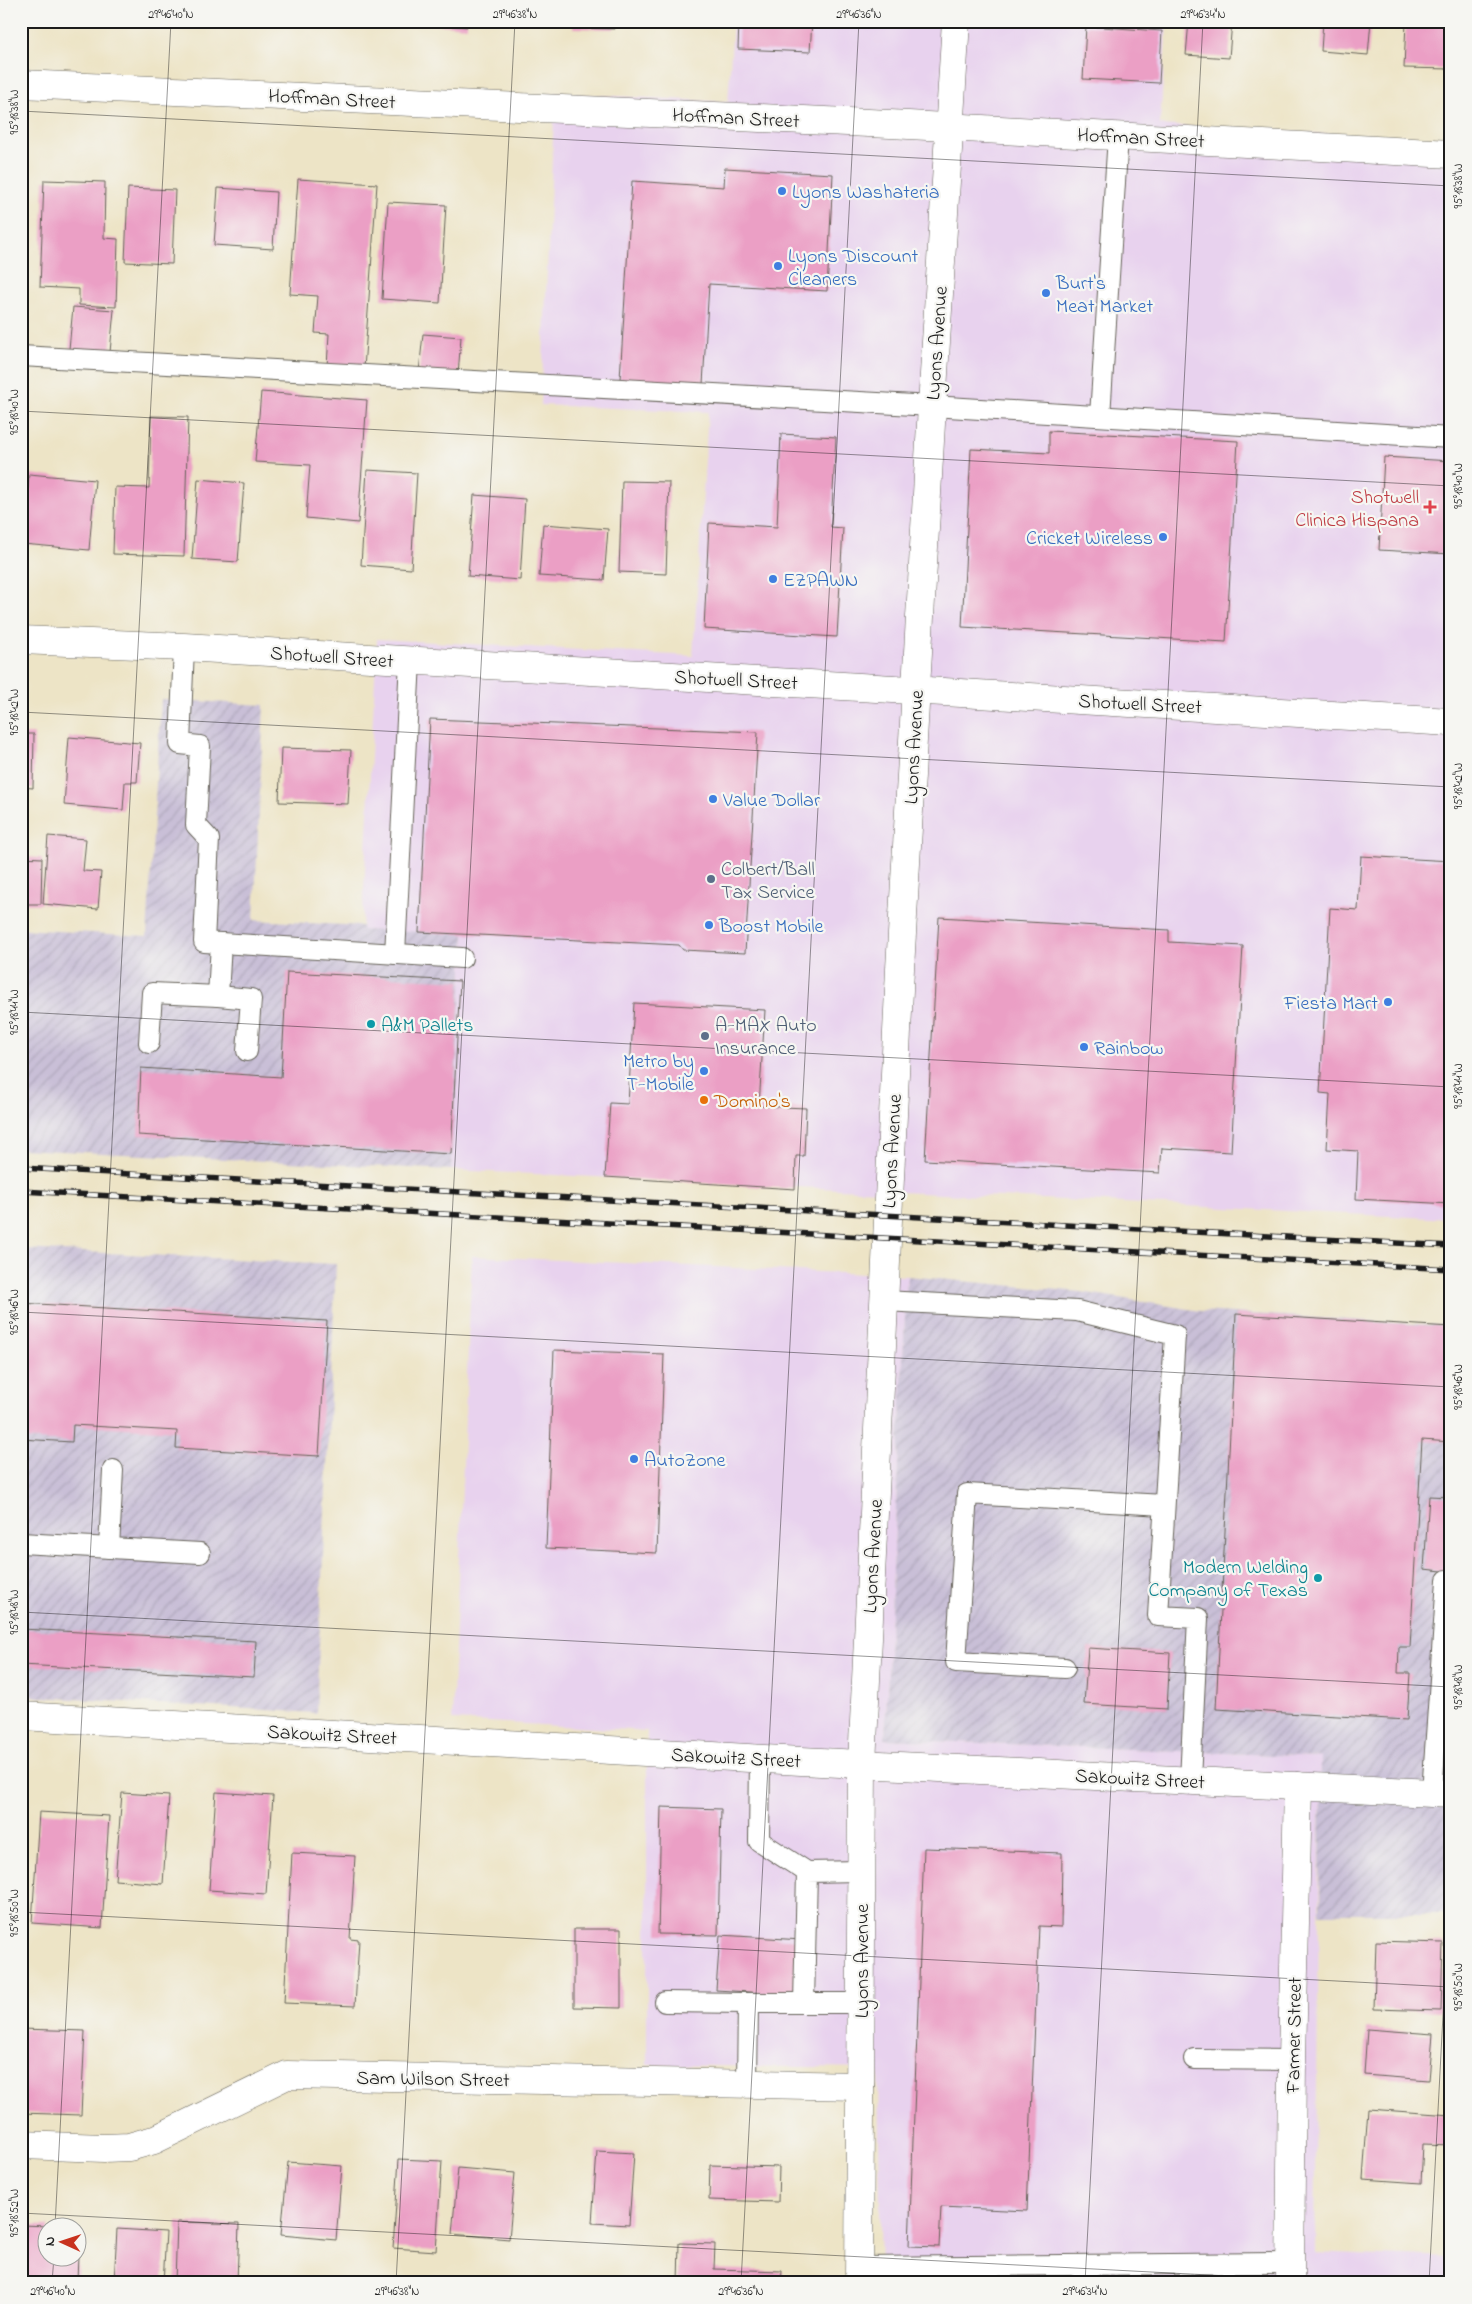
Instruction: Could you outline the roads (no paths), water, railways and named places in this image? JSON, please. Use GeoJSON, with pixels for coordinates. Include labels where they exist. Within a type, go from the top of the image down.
{"type":"FeatureCollection","features":[{"type":"Feature","properties":{"kind":"street","name":"Lyons Avenue"},"geometry":{"type":"LineString","coordinates":[[859,2275],[862,1764],[916,690],[956,21]]}},
{"type":"Feature","properties":{"kind":"street","name":"Hoffman Street"},"geometry":{"type":"LineString","coordinates":[[21,84],[949,127],[1451,154]]}},
{"type":"Feature","properties":{"kind":"street","name":"Shotwell Street"},"geometry":{"type":"LineString","coordinates":[[21,640],[184,647],[1451,722]]}},
{"type":"Feature","properties":{"kind":"street","name":"Sakowitz Street"},"geometry":{"type":"LineString","coordinates":[[21,1716],[862,1764],[1441,1794]]}},
{"type":"Feature","properties":{"kind":"street","name":"Farmer Street"},"geometry":{"type":"LineString","coordinates":[[1290,2273],[1298,1786]]}},
{"type":"Feature","properties":{"kind":"street","name":"Sam Wilson Street"},"geometry":{"type":"LineString","coordinates":[[21,2145],[129,2147],[154,2140],[287,2075],[860,2086]]}},
{"type":"Feature","properties":{"kind":"lane"},"geometry":{"type":"LineString","coordinates":[[1100,416],[1118,136]]}},
{"type":"Feature","properties":{"kind":"lane"},"geometry":{"type":"LineString","coordinates":[[21,356],[932,406],[1451,438]]}},
{"type":"Feature","properties":{"kind":"lane"},"geometry":{"type":"LineString","coordinates":[[184,647],[180,744],[200,746],[196,825],[209,840],[204,942],[462,958]]}},
{"type":"Feature","properties":{"kind":"lane"},"geometry":{"type":"LineString","coordinates":[[395,954],[410,661]]}},
{"type":"Feature","properties":{"kind":"lane"},"geometry":{"type":"LineString","coordinates":[[218,996],[221,943]]}},
{"type":"Feature","properties":{"kind":"lane"},"geometry":{"type":"LineString","coordinates":[[149,1043],[152,993],[218,996],[251,999],[248,1051]]}},
{"type":"Feature","properties":{"kind":"lane"},"geometry":{"type":"LineString","coordinates":[[884,1301],[1077,1311],[1175,1335],[1158,1616],[1198,1618],[1190,1780]]}},
{"type":"Feature","properties":{"kind":"lane"},"geometry":{"type":"LineString","coordinates":[[109,1548],[113,1470]]}},
{"type":"Feature","properties":{"kind":"lane"},"geometry":{"type":"LineString","coordinates":[[1065,1668],[956,1662],[967,1494],[1164,1505]]}},
{"type":"Feature","properties":{"kind":"lane"},"geometry":{"type":"LineString","coordinates":[[21,1543],[200,1553]]}},
{"type":"Feature","properties":{"kind":"lane"},"geometry":{"type":"LineString","coordinates":[[1441,1794],[1447,1580]]}},
{"type":"Feature","properties":{"kind":"lane"},"geometry":{"type":"LineString","coordinates":[[760,1758],[758,1841],[807,1872],[861,1871]]}},
{"type":"Feature","properties":{"kind":"lane"},"geometry":{"type":"LineString","coordinates":[[804,2003],[807,1872]]}},
{"type":"Feature","properties":{"kind":"lane"},"geometry":{"type":"LineString","coordinates":[[665,2002],[861,2003]]}},
{"type":"Feature","properties":{"kind":"lane"},"geometry":{"type":"LineString","coordinates":[[747,2084],[748,2003]]}},
{"type":"Feature","properties":{"kind":"lane"},"geometry":{"type":"LineString","coordinates":[[1194,2059],[1292,2060]]}},
{"type":"Feature","properties":{"kind":"lane"},"geometry":{"type":"LineString","coordinates":[[859,2275],[1290,2273]]}},
{"type":"Feature","properties":{"kind":"railway"},"geometry":{"type":"LineString","coordinates":[[21,1168],[1451,1246]]}},
{"type":"Feature","properties":{"kind":"railway"},"geometry":{"type":"LineString","coordinates":[[21,1191],[1451,1269]]}},
{"type":"Feature","properties":{"kind":"place","name":"Lyons Washateria"},"geometry":{"type":"Point","coordinates":[782,191]}},
{"type":"Feature","properties":{"kind":"place","name":"Lyons Discount Cleaners"},"geometry":{"type":"Point","coordinates":[778,266]}},
{"type":"Feature","properties":{"kind":"place","name":"Burt's Meat Market"},"geometry":{"type":"Point","coordinates":[1046,293]}},
{"type":"Feature","properties":{"kind":"place","name":"Shotwell Clinica Hispana"},"geometry":{"type":"Point","coordinates":[1430,507]}},
{"type":"Feature","properties":{"kind":"place","name":"Cricket Wireless"},"geometry":{"type":"Point","coordinates":[1163,537]}},
{"type":"Feature","properties":{"kind":"place","name":"EZPAWN"},"geometry":{"type":"Point","coordinates":[773,579]}},
{"type":"Feature","properties":{"kind":"place","name":"Value Dollar"},"geometry":{"type":"Point","coordinates":[713,799]}},
{"type":"Feature","properties":{"kind":"place","name":"Colbert/Ball Tax Service"},"geometry":{"type":"Point","coordinates":[711,879]}},
{"type":"Feature","properties":{"kind":"place","name":"Boost Mobile"},"geometry":{"type":"Point","coordinates":[709,925]}},
{"type":"Feature","properties":{"kind":"place","name":"Fiesta Mart"},"geometry":{"type":"Point","coordinates":[1388,1002]}},
{"type":"Feature","properties":{"kind":"place","name":"A&M Pallets"},"geometry":{"type":"Point","coordinates":[371,1024]}},
{"type":"Feature","properties":{"kind":"place","name":"A-MAX Auto Insurance"},"geometry":{"type":"Point","coordinates":[705,1036]}},
{"type":"Feature","properties":{"kind":"place","name":"Rainbow"},"geometry":{"type":"Point","coordinates":[1084,1047]}},
{"type":"Feature","properties":{"kind":"place","name":"Metro by T-Mobile"},"geometry":{"type":"Point","coordinates":[704,1071]}},
{"type":"Feature","properties":{"kind":"place","name":"Domino's"},"geometry":{"type":"Point","coordinates":[704,1100]}},
{"type":"Feature","properties":{"kind":"place","name":"AutoZone"},"geometry":{"type":"Point","coordinates":[634,1459]}},
{"type":"Feature","properties":{"kind":"place","name":"Modern Welding Company of Texas"},"geometry":{"type":"Point","coordinates":[1318,1578]}}]}
